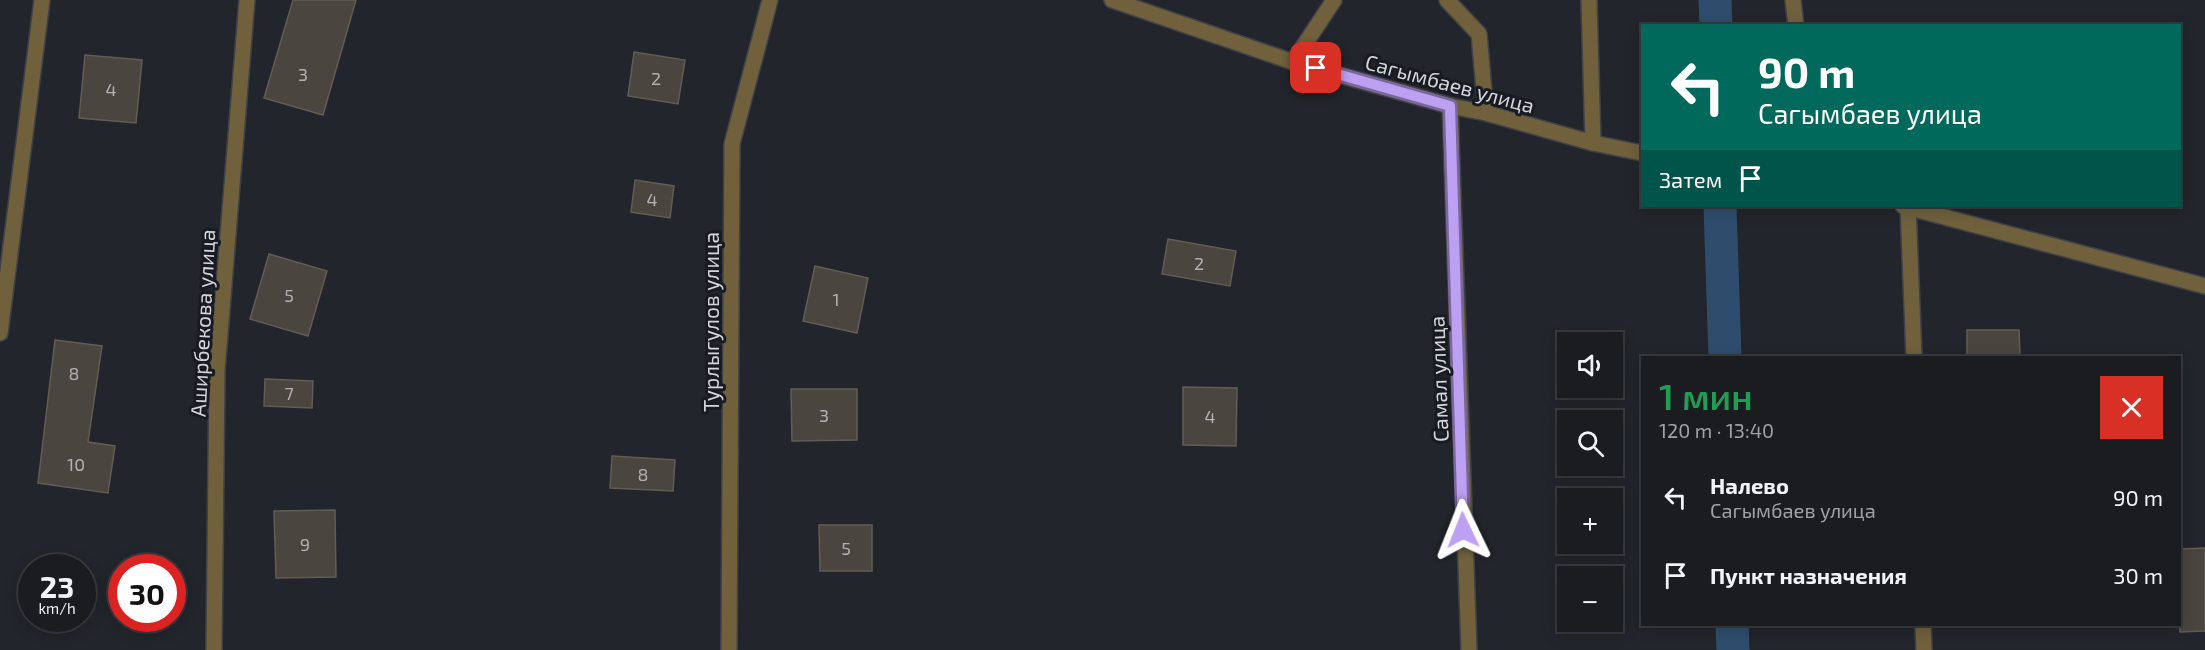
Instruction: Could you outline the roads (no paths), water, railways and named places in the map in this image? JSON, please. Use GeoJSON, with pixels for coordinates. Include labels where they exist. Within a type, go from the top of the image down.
{"type":"FeatureCollection","features":[{"type":"Feature","properties":{"kind":"street"},"geometry":{"type":"LineString","coordinates":[[0,333],[42,0]]}},
{"type":"Feature","properties":{"kind":"street","name":"Аширбекова улица"},"geometry":{"type":"LineString","coordinates":[[214,650],[217,371],[247,0]]}},
{"type":"Feature","properties":{"kind":"street","name":"Турлыгулов улица"},"geometry":{"type":"LineString","coordinates":[[729,650],[732,144],[770,0]]}},
{"type":"Feature","properties":{"kind":"street","name":"Сагымбаев улица"},"geometry":{"type":"LineString","coordinates":[[1112,0],[1293,62],[1450,106],[1486,113],[1593,143],[1641,153]]}},
{"type":"Feature","properties":{"kind":"street"},"geometry":{"type":"LineString","coordinates":[[1293,62],[1334,0]]}},
{"type":"Feature","properties":{"kind":"street"},"geometry":{"type":"LineString","coordinates":[[1447,0],[1479,34],[1486,113]]}},
{"type":"Feature","properties":{"kind":"street"},"geometry":{"type":"LineString","coordinates":[[1589,0],[1593,143]]}},
{"type":"Feature","properties":{"kind":"street"},"geometry":{"type":"LineString","coordinates":[[1793,0],[1796,24]]}},
{"type":"Feature","properties":{"kind":"street","name":"Самал улица"},"geometry":{"type":"LineString","coordinates":[[1450,106],[1469,650]]}},
{"type":"Feature","properties":{"kind":"street"},"geometry":{"type":"LineString","coordinates":[[1907,207],[1914,356]]}},
{"type":"Feature","properties":{"kind":"street"},"geometry":{"type":"LineString","coordinates":[[1911,207],[2205,286]]}},
{"type":"Feature","properties":{"kind":"street"},"geometry":{"type":"LineString","coordinates":[[1923,626],[1924,650]]}},
{"type":"Feature","properties":{"kind":"waterway"},"geometry":{"type":"LineString","coordinates":[[1715,0],[1716,24]]}},
{"type":"Feature","properties":{"kind":"waterway"},"geometry":{"type":"LineString","coordinates":[[1720,207],[1725,356]]}},
{"type":"Feature","properties":{"kind":"waterway"},"geometry":{"type":"LineString","coordinates":[[1732,626],[1733,650]]}}]}
